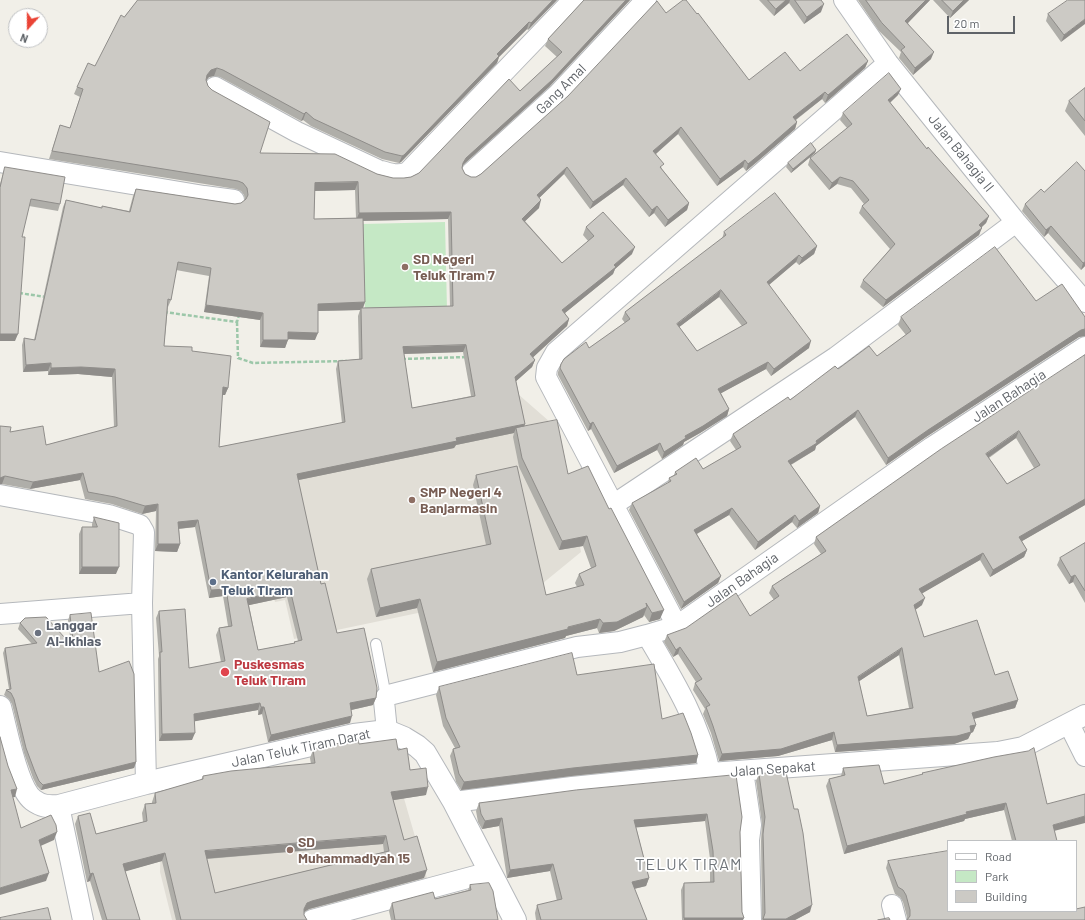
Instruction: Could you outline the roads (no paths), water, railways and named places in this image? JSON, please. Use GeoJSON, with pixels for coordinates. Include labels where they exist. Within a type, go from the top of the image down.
{"type":"FeatureCollection","features":[{"type":"Feature","properties":{"kind":"street"},"geometry":{"type":"LineString","coordinates":[[215,87],[297,132],[378,170],[391,174],[404,174],[408,172],[573,0]]}},
{"type":"Feature","properties":{"kind":"street","name":"Gang Amal"},"geometry":{"type":"LineString","coordinates":[[471,173],[557,95],[646,0]]}},
{"type":"Feature","properties":{"kind":"street","name":"Jalan Bahagia II"},"geometry":{"type":"LineString","coordinates":[[844,0],[888,63],[1016,222],[1085,302]]}},
{"type":"Feature","properties":{"kind":"street"},"geometry":{"type":"LineString","coordinates":[[677,626],[546,377],[547,368],[556,352],[695,233],[888,63]]}},
{"type":"Feature","properties":{"kind":"street"},"geometry":{"type":"LineString","coordinates":[[0,162],[234,200]]}},
{"type":"Feature","properties":{"kind":"street"},"geometry":{"type":"LineString","coordinates":[[613,505],[836,357],[1016,222]]}},
{"type":"Feature","properties":{"kind":"street","name":"Jalan Bahagia"},"geometry":{"type":"LineString","coordinates":[[386,697],[577,647],[620,642],[647,636],[677,626],[932,447],[1085,346]]}},
{"type":"Feature","properties":{"kind":"street"},"geometry":{"type":"LineString","coordinates":[[0,495],[109,514],[140,524],[144,532],[142,604],[146,783]]}},
{"type":"Feature","properties":{"kind":"street"},"geometry":{"type":"LineString","coordinates":[[0,614],[142,604]]}},
{"type":"Feature","properties":{"kind":"street"},"geometry":{"type":"LineString","coordinates":[[647,636],[689,711],[702,740],[710,774]]}},
{"type":"Feature","properties":{"kind":"street"},"geometry":{"type":"LineString","coordinates":[[386,697],[384,701],[387,731]]}},
{"type":"Feature","properties":{"kind":"street"},"geometry":{"type":"LineString","coordinates":[[0,707],[20,783],[31,799],[45,807],[59,806],[83,920]]}},
{"type":"Feature","properties":{"kind":"street"},"geometry":{"type":"LineString","coordinates":[[1077,720],[1085,756]]}},
{"type":"Feature","properties":{"kind":"street","name":"Jalan Sepakat"},"geometry":{"type":"LineString","coordinates":[[454,802],[572,787],[742,771],[998,752],[1023,747],[1077,720]]}},
{"type":"Feature","properties":{"kind":"street","name":"Jalan Teluk Tiram Darat"},"geometry":{"type":"LineString","coordinates":[[59,806],[146,783],[354,735],[387,731],[404,738],[425,753],[454,802],[515,920]]}},
{"type":"Feature","properties":{"kind":"street"},"geometry":{"type":"LineString","coordinates":[[742,771],[751,825],[749,840],[751,920]]}},
{"type":"Feature","properties":{"kind":"street"},"geometry":{"type":"LineString","coordinates":[[312,920],[490,872]]}},
{"type":"Feature","properties":{"kind":"lane"},"geometry":{"type":"LineString","coordinates":[[376,644],[386,697]]}},
{"type":"Feature","properties":{"kind":"place","name":"SD Negeri Teluk Tiram 7"},"geometry":{"type":"Point","coordinates":[405,267]}},
{"type":"Feature","properties":{"kind":"place","name":"SMP Negeri 4 Banjarmasin"},"geometry":{"type":"Point","coordinates":[412,500]}},
{"type":"Feature","properties":{"kind":"place","name":"Kantor Kelurahan Teluk Tiram"},"geometry":{"type":"Point","coordinates":[213,582]}},
{"type":"Feature","properties":{"kind":"place","name":"Langgar Al-Ikhlas"},"geometry":{"type":"Point","coordinates":[38,633]}},
{"type":"Feature","properties":{"kind":"place","name":"Puskesmas Teluk Tiram"},"geometry":{"type":"Point","coordinates":[225,672]}},
{"type":"Feature","properties":{"kind":"place","name":"SD Muhammadiyah 15"},"geometry":{"type":"Point","coordinates":[290,850]}},
{"type":"Feature","properties":{"kind":"district","name":"TELUK TIRAM"},"geometry":{"type":"Point","coordinates":[689,865]}}]}
